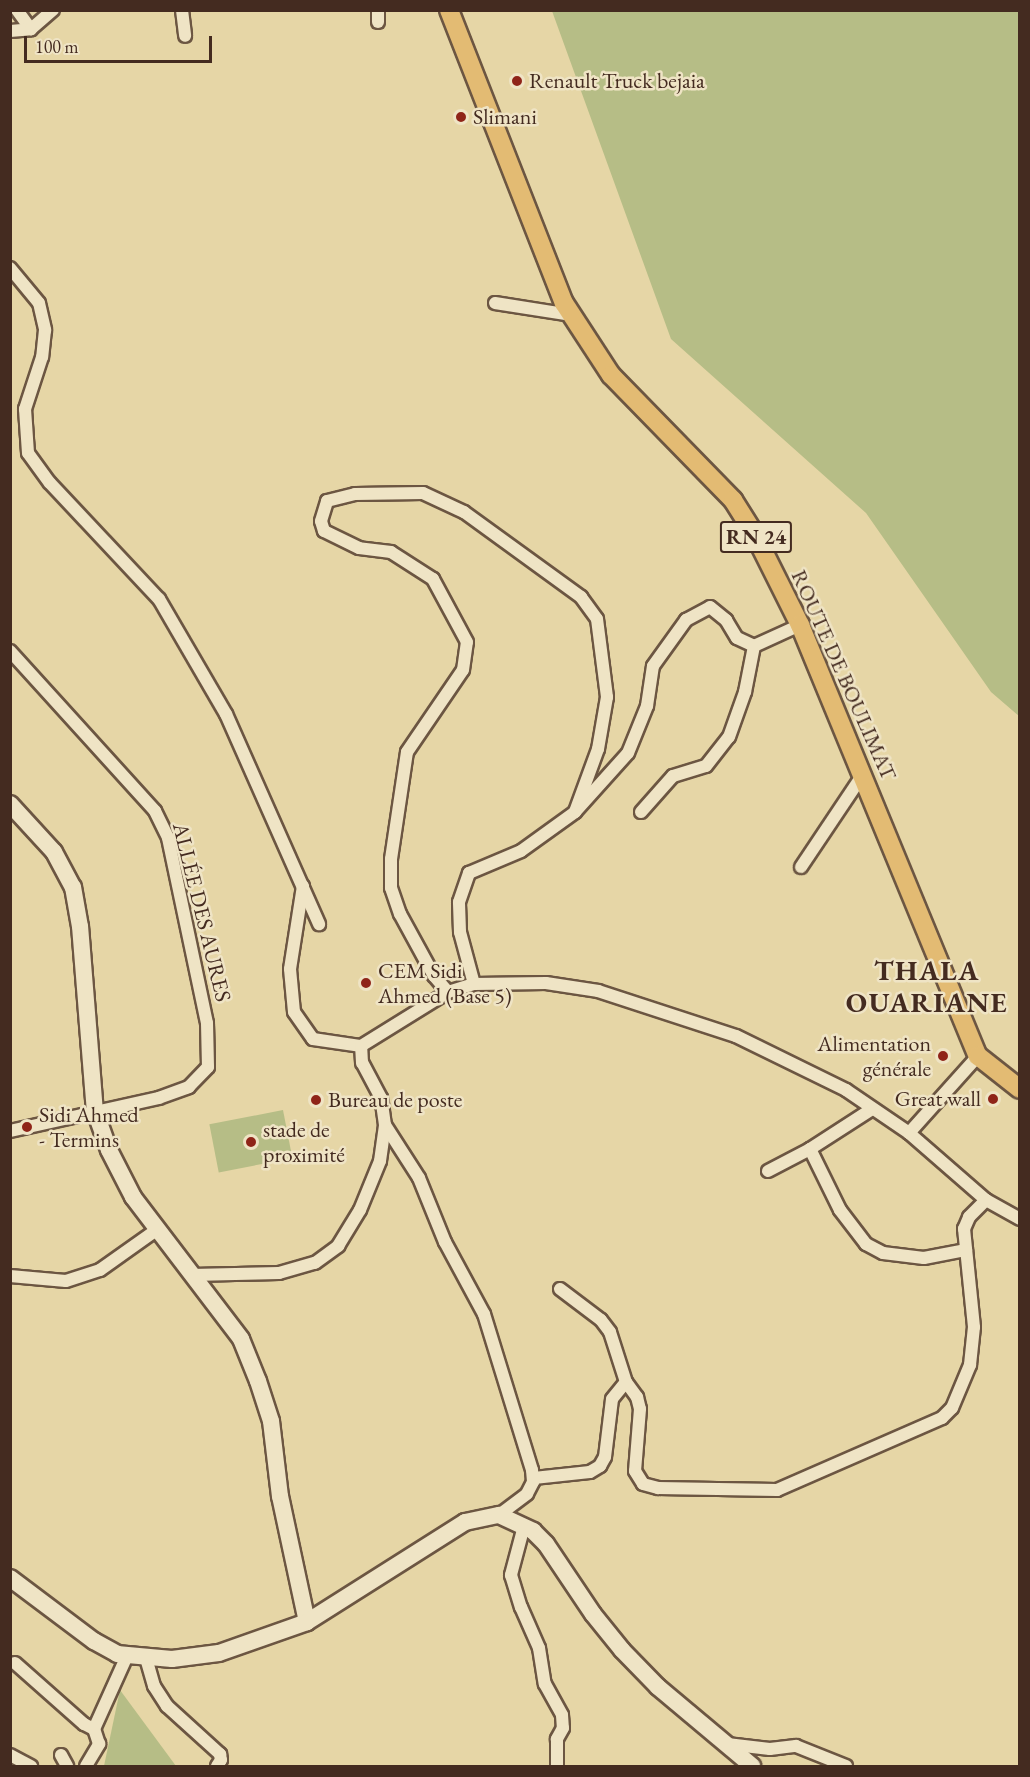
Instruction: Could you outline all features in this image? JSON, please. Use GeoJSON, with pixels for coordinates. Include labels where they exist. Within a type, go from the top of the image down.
{"type":"FeatureCollection","features":[{"type":"Feature","properties":{"kind":"main road","name":"ROUTE DE BOULIMAT"},"geometry":{"type":"LineString","coordinates":[[449,10],[564,303],[611,375],[733,500],[755,535],[801,625],[978,1056],[1020,1089]]}},
{"type":"Feature","properties":{"kind":"main road"},"geometry":{"type":"LineString","coordinates":[[10,804],[54,852],[73,887],[80,926],[95,1111],[108,1150],[133,1197],[241,1339],[268,1411],[280,1496],[307,1622]]}},
{"type":"Feature","properties":{"kind":"main road"},"geometry":{"type":"LineString","coordinates":[[10,1578],[94,1641],[127,1656],[172,1659],[219,1653],[307,1622],[465,1522],[499,1515],[533,1531],[546,1544],[593,1614],[622,1650],[658,1687],[752,1767]]}},
{"type":"Feature","properties":{"kind":"street"},"geometry":{"type":"LineString","coordinates":[[16,10],[31,29]]}},
{"type":"Feature","properties":{"kind":"street"},"geometry":{"type":"LineString","coordinates":[[10,31],[31,29],[53,10]]}},
{"type":"Feature","properties":{"kind":"street"},"geometry":{"type":"LineString","coordinates":[[182,10],[184,36]]}},
{"type":"Feature","properties":{"kind":"street"},"geometry":{"type":"LineString","coordinates":[[10,268],[39,303],[45,330],[42,357],[25,409],[28,453],[50,483],[159,599],[226,714],[319,924]]}},
{"type":"Feature","properties":{"kind":"street"},"geometry":{"type":"LineString","coordinates":[[495,303],[572,315]]}},
{"type":"Feature","properties":{"kind":"street"},"geometry":{"type":"LineString","coordinates":[[448,992],[434,975],[400,914],[391,888],[391,859],[407,752],[463,670],[467,642],[432,579],[391,552],[359,548],[324,531],[321,521],[327,501],[355,494],[423,493],[464,512],[581,597],[597,619],[607,697],[598,748],[575,812]]}},
{"type":"Feature","properties":{"kind":"street"},"geometry":{"type":"LineString","coordinates":[[474,984],[460,932],[459,902],[469,873],[521,851],[575,812],[628,753],[647,706],[653,666],[686,620],[710,607],[726,620],[737,638],[754,646],[801,625]]}},
{"type":"Feature","properties":{"kind":"street"},"geometry":{"type":"LineString","coordinates":[[641,812],[673,776],[706,766],[729,737],[745,692],[754,646]]}},
{"type":"Feature","properties":{"kind":"street","name":"ALLÉE DES AURES"},"geometry":{"type":"LineString","coordinates":[[10,1131],[159,1098],[189,1087],[208,1067],[207,1023],[168,838],[155,811],[14,655]]}},
{"type":"Feature","properties":{"kind":"street"},"geometry":{"type":"LineString","coordinates":[[801,867],[862,776]]}},
{"type":"Feature","properties":{"kind":"street"},"geometry":{"type":"LineString","coordinates":[[303,886],[290,969],[294,1012],[313,1039],[361,1046],[448,992],[474,984],[546,983],[598,991],[736,1036],[846,1090],[909,1133],[986,1200],[1020,1220]]}},
{"type":"Feature","properties":{"kind":"street"},"geometry":{"type":"LineString","coordinates":[[192,1275],[279,1273],[315,1263],[338,1246],[360,1210],[380,1161],[385,1125],[381,1098],[362,1063],[361,1046]]}},
{"type":"Feature","properties":{"kind":"street"},"geometry":{"type":"LineString","coordinates":[[909,1133],[978,1056]]}},
{"type":"Feature","properties":{"kind":"street"},"geometry":{"type":"LineString","coordinates":[[768,1171],[810,1149],[872,1108]]}},
{"type":"Feature","properties":{"kind":"street"},"geometry":{"type":"LineString","coordinates":[[385,1125],[419,1178],[445,1242],[484,1314],[534,1478],[527,1494],[499,1515]]}},
{"type":"Feature","properties":{"kind":"street"},"geometry":{"type":"LineString","coordinates":[[810,1149],[840,1210],[866,1244],[883,1253],[924,1258],[966,1250]]}},
{"type":"Feature","properties":{"kind":"street"},"geometry":{"type":"LineString","coordinates":[[560,1289],[601,1320],[610,1332],[626,1382],[637,1397],[640,1409],[635,1471],[644,1484],[658,1488],[777,1490],[942,1418],[952,1408],[970,1365],[974,1327],[964,1229],[969,1217],[986,1200]]}},
{"type":"Feature","properties":{"kind":"street"},"geometry":{"type":"LineString","coordinates":[[10,1276],[66,1281],[100,1270],[158,1229]]}},
{"type":"Feature","properties":{"kind":"street"},"geometry":{"type":"LineString","coordinates":[[534,1478],[590,1472],[600,1466],[606,1457],[612,1399],[626,1382]]}},
{"type":"Feature","properties":{"kind":"street"},"geometry":{"type":"LineString","coordinates":[[524,1526],[511,1575],[521,1607],[539,1648],[545,1684],[562,1715],[562,1728],[557,1738],[557,1767]]}},
{"type":"Feature","properties":{"kind":"street"},"geometry":{"type":"LineString","coordinates":[[86,1767],[99,1744],[94,1729],[127,1656]]}},
{"type":"Feature","properties":{"kind":"street"},"geometry":{"type":"LineString","coordinates":[[146,1658],[154,1686],[167,1706],[220,1754],[221,1760],[217,1767]]}},
{"type":"Feature","properties":{"kind":"street"},"geometry":{"type":"LineString","coordinates":[[15,1663],[84,1724],[94,1729]]}},
{"type":"Feature","properties":{"kind":"street"},"geometry":{"type":"LineString","coordinates":[[725,1744],[770,1749],[796,1746],[846,1767]]}},
{"type":"Feature","properties":{"kind":"street"},"geometry":{"type":"LineString","coordinates":[[10,1755],[31,1767]]}},
{"type":"Feature","properties":{"kind":"street"},"geometry":{"type":"LineString","coordinates":[[61,1755],[67,1767]]}},
{"type":"Feature","properties":{"kind":"green space"},"geometry":{"type":"Polygon","coordinates":[[[552,11],[1019,11],[1019,716],[991,692],[866,513],[671,339],[552,11]]]}},
{"type":"Feature","properties":{"kind":"green space","name":"stade de proximité"},"geometry":{"type":"Polygon","coordinates":[[[283,1110],[292,1158],[219,1172],[209,1124],[283,1110]]]}},
{"type":"Feature","properties":{"kind":"green space"},"geometry":{"type":"Polygon","coordinates":[[[120,1690],[176,1766],[104,1766],[120,1690]]]}},
{"type":"Feature","properties":{"kind":"place","name":"Renault Truck bejaia"},"geometry":{"type":"Point","coordinates":[517,81]}},
{"type":"Feature","properties":{"kind":"place","name":"Slimani"},"geometry":{"type":"Point","coordinates":[461,117]}},
{"type":"Feature","properties":{"kind":"place","name":"CEM Sidi Ahmed (Base 5)"},"geometry":{"type":"Point","coordinates":[366,983]}},
{"type":"Feature","properties":{"kind":"place","name":"Alimentation générale"},"geometry":{"type":"Point","coordinates":[943,1056]}},
{"type":"Feature","properties":{"kind":"place","name":"Great wall"},"geometry":{"type":"Point","coordinates":[993,1099]}},
{"type":"Feature","properties":{"kind":"place","name":"Bureau de poste"},"geometry":{"type":"Point","coordinates":[316,1100]}},
{"type":"Feature","properties":{"kind":"place","name":"Sidi Ahmed - Termins"},"geometry":{"type":"Point","coordinates":[27,1127]}},
{"type":"Feature","properties":{"kind":"place","name":"stade de proximité"},"geometry":{"type":"Point","coordinates":[251,1142]}},
{"type":"Feature","properties":{"kind":"district","name":"THALA OUARIANE"},"geometry":{"type":"Point","coordinates":[927,986]}}]}
